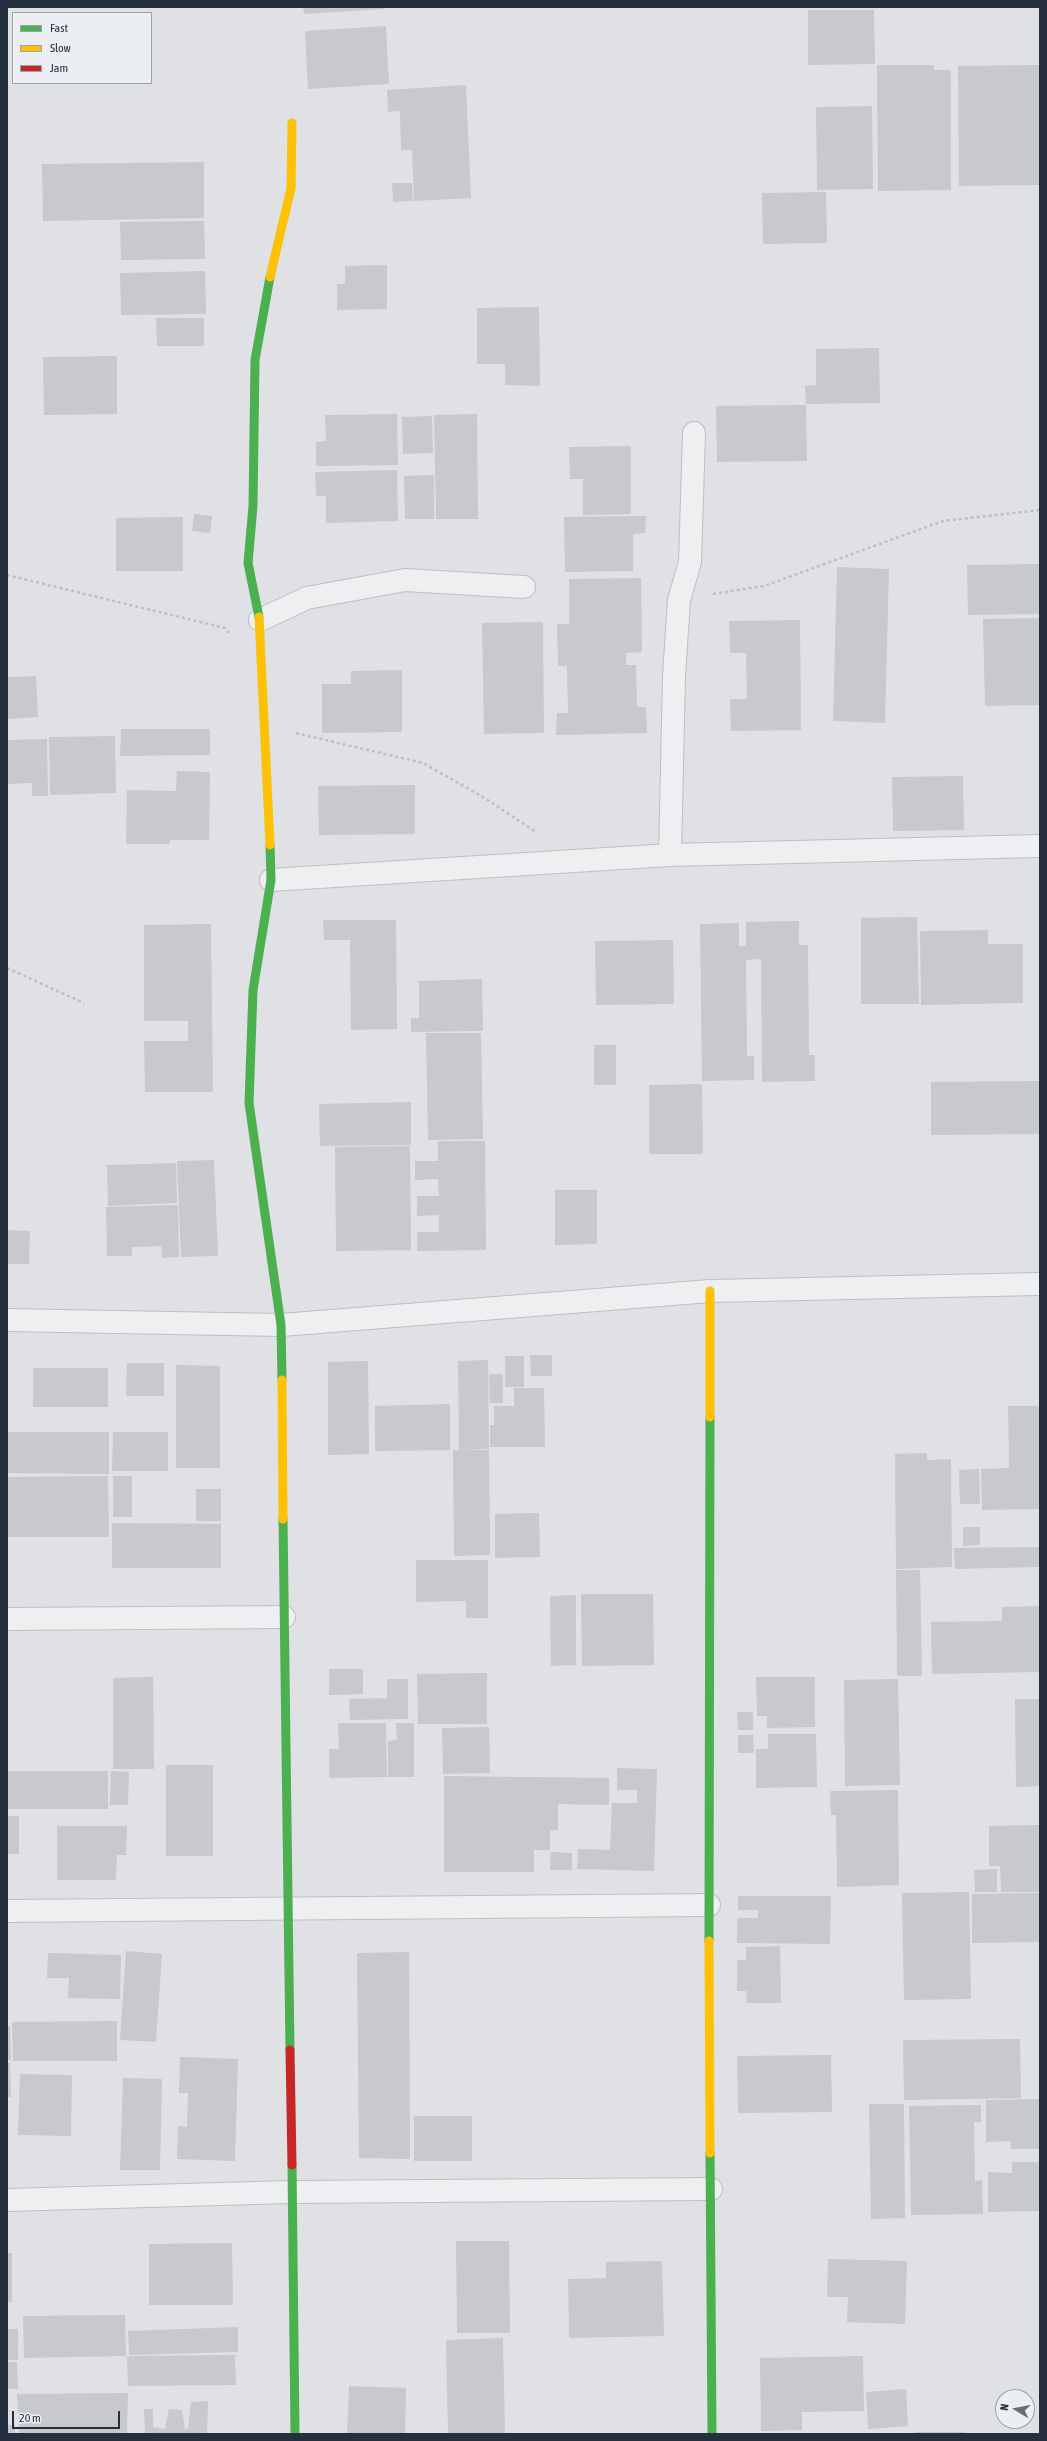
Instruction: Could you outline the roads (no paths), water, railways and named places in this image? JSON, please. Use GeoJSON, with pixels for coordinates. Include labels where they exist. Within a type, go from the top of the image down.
{"type":"FeatureCollection","features":[{"type":"Feature","properties":{"kind":"street"},"geometry":{"type":"LineString","coordinates":[[292,123],[290,188],[269,279],[255,360],[254,506],[248,563],[260,620],[261,672],[266,726],[265,767],[269,811],[271,880],[253,990],[249,1103],[281,1325],[295,2434]]}},
{"type":"Feature","properties":{"kind":"street"},"geometry":{"type":"LineString","coordinates":[[670,855],[674,676],[680,600],[690,562],[694,433]]}},
{"type":"Feature","properties":{"kind":"street"},"geometry":{"type":"LineString","coordinates":[[260,620],[307,598],[405,580],[524,587]]}},
{"type":"Feature","properties":{"kind":"street"},"geometry":{"type":"LineString","coordinates":[[271,880],[670,855],[1040,846]]}},
{"type":"Feature","properties":{"kind":"street"},"geometry":{"type":"LineString","coordinates":[[7,1320],[281,1325],[710,1291],[1040,1284]]}},
{"type":"Feature","properties":{"kind":"street"},"geometry":{"type":"LineString","coordinates":[[710,1291],[709,1905],[712,2434]]}},
{"type":"Feature","properties":{"kind":"street"},"geometry":{"type":"LineString","coordinates":[[7,1619],[284,1617]]}},
{"type":"Feature","properties":{"kind":"street"},"geometry":{"type":"LineString","coordinates":[[7,1911],[709,1905]]}},
{"type":"Feature","properties":{"kind":"street"},"geometry":{"type":"LineString","coordinates":[[7,2200],[292,2192],[711,2189]]}}]}
